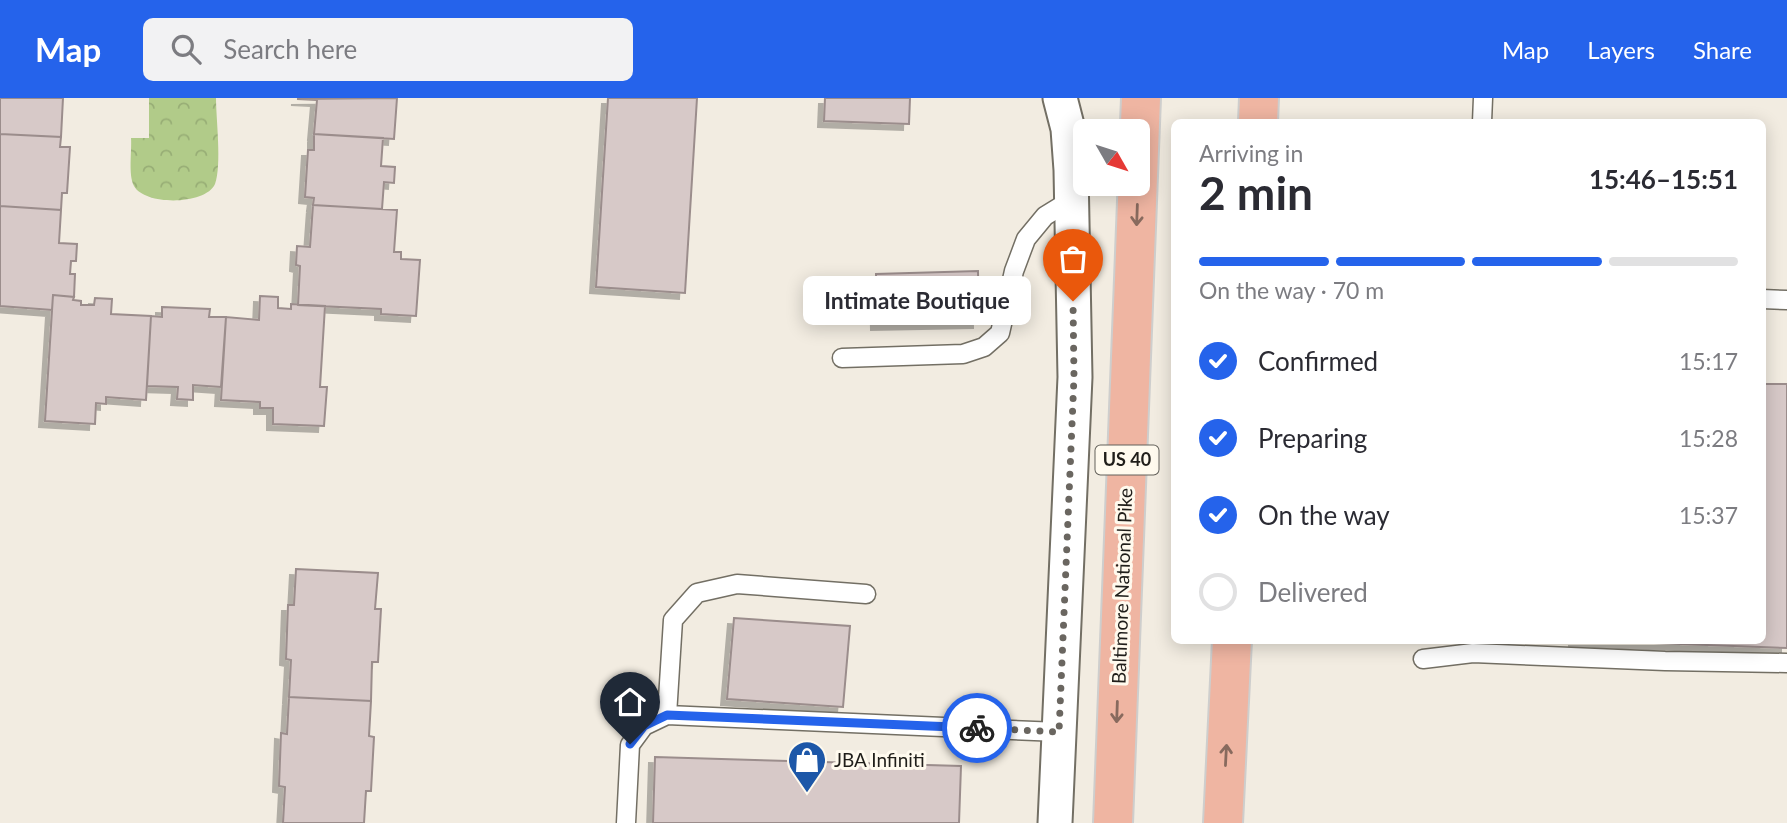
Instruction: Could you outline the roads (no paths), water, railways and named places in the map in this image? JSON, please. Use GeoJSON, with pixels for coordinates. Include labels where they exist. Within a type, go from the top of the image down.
{"type":"FeatureCollection","features":[{"type":"Feature","properties":{"kind":"main road","name":"Baltimore National Pike"},"geometry":{"type":"LineString","coordinates":[[1113,823],[1142,98]]}},
{"type":"Feature","properties":{"kind":"main road"},"geometry":{"type":"LineString","coordinates":[[1258,119],[1259,98]]}},
{"type":"Feature","properties":{"kind":"main road"},"geometry":{"type":"LineString","coordinates":[[1223,823],[1232,644]]}},
{"type":"Feature","properties":{"kind":"street"},"geometry":{"type":"LineString","coordinates":[[1055,823],[1074,377],[1068,129],[1060,98]]}},
{"type":"Feature","properties":{"kind":"lane"},"geometry":{"type":"LineString","coordinates":[[1482,119],[1483,98]]}},
{"type":"Feature","properties":{"kind":"lane"},"geometry":{"type":"LineString","coordinates":[[842,358],[963,354],[984,347],[1000,333],[1014,271],[1026,240],[1045,216],[1071,200]]}},
{"type":"Feature","properties":{"kind":"lane"},"geometry":{"type":"LineString","coordinates":[[1766,299],[1787,300]]}},
{"type":"Feature","properties":{"kind":"lane"},"geometry":{"type":"LineString","coordinates":[[667,715],[673,620],[696,593],[737,584],[866,594]]}},
{"type":"Feature","properties":{"kind":"lane"},"geometry":{"type":"LineString","coordinates":[[1423,659],[1473,653],[1787,663]]}},
{"type":"Feature","properties":{"kind":"lane"},"geometry":{"type":"LineString","coordinates":[[625,823],[630,744],[644,726],[667,715],[1059,732]]}},
{"type":"Feature","properties":{"kind":"place","name":"Intimate Boutique"},"geometry":{"type":"Point","coordinates":[1073,301]}},
{"type":"Feature","properties":{"kind":"place","name":"JBA Infiniti"},"geometry":{"type":"Point","coordinates":[807,794]}}]}
